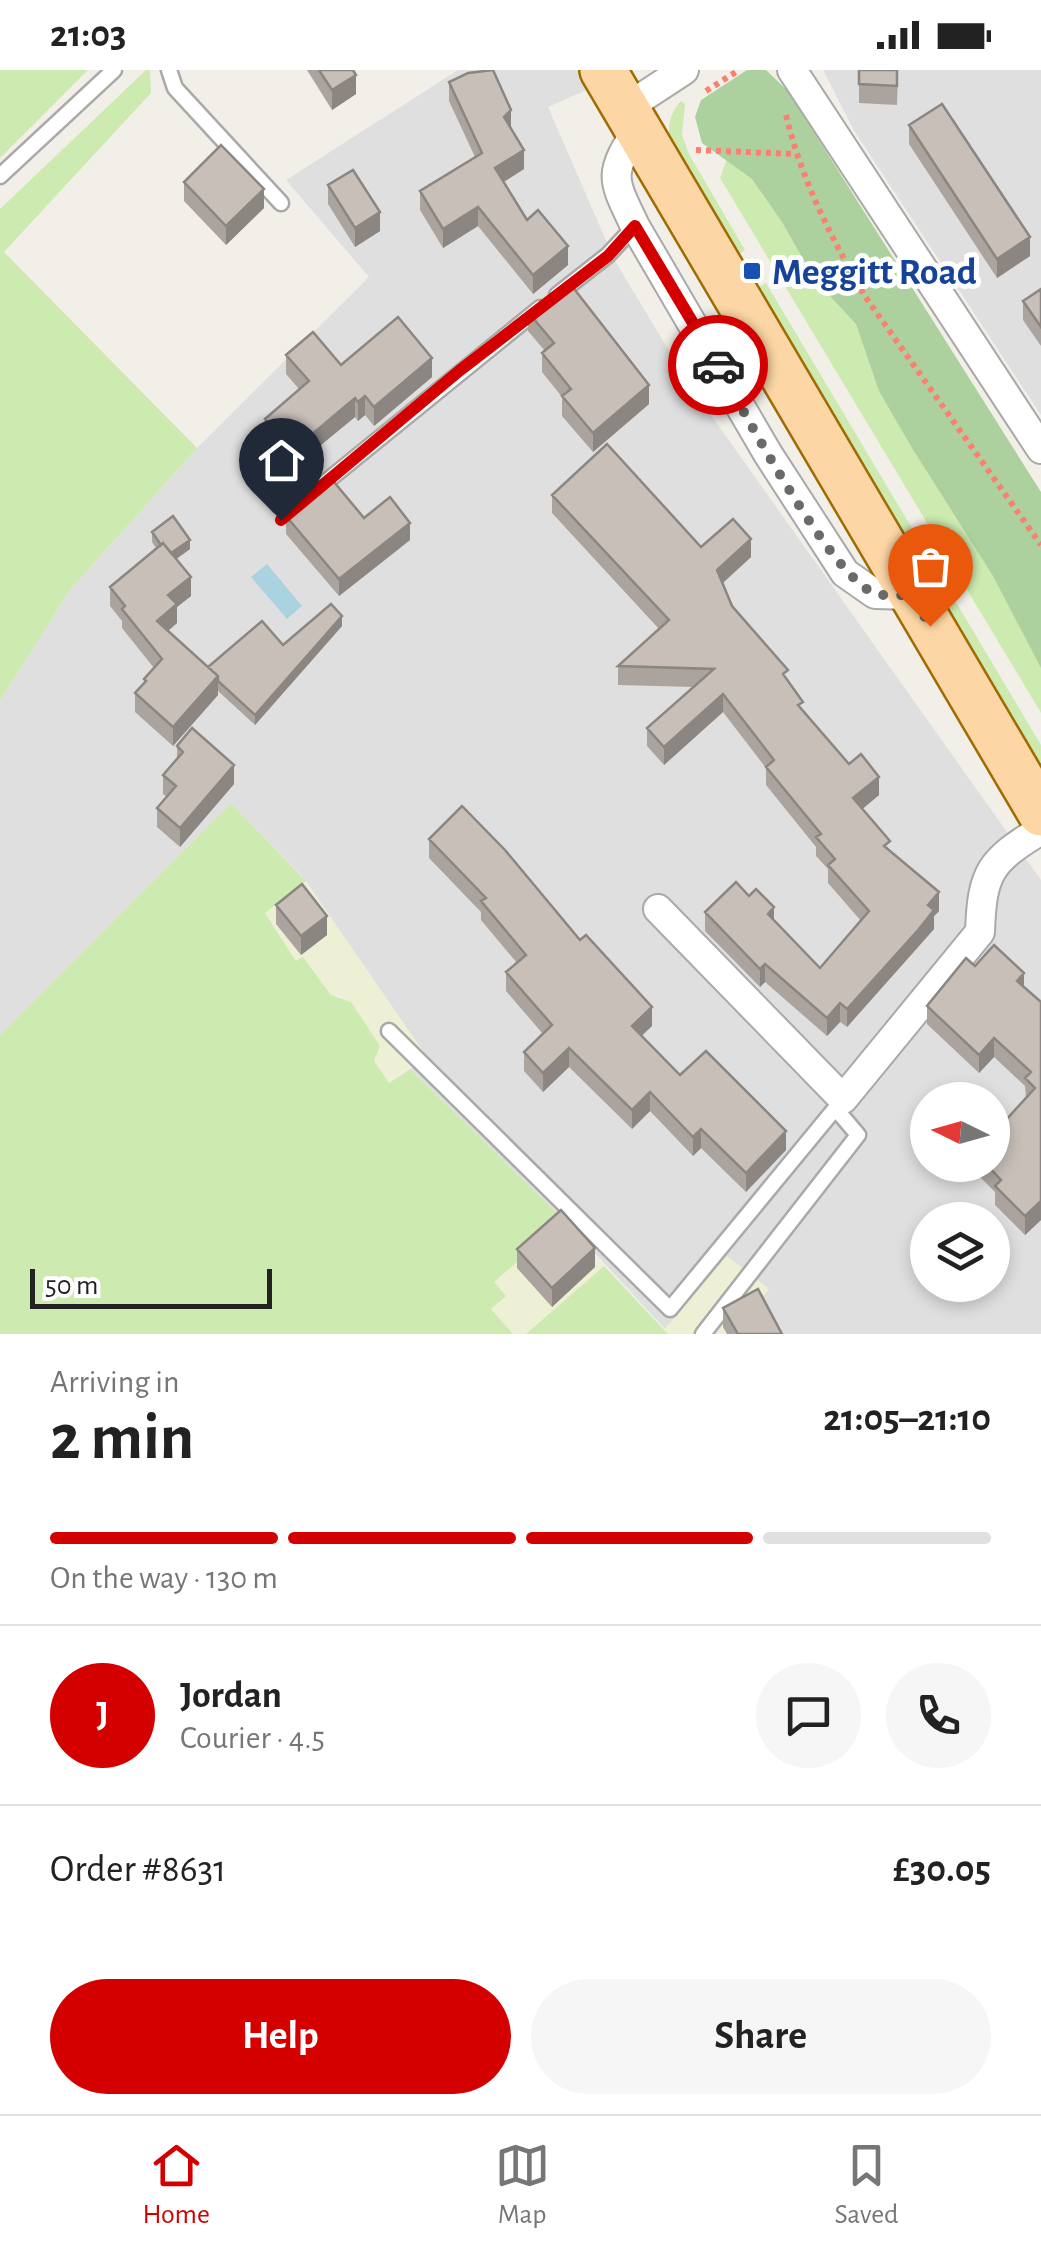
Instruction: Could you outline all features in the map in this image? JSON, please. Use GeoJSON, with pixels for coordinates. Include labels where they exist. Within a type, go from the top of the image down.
{"type":"FeatureCollection","features":[{"type":"Feature","properties":{"kind":"main road"},"geometry":{"type":"LineString","coordinates":[[603,70],[1041,813]]}},
{"type":"Feature","properties":{"kind":"street"},"geometry":{"type":"LineString","coordinates":[[684,70],[632,118],[617,162],[616,180],[635,226],[768,454],[845,573],[875,594],[912,595]]}},
{"type":"Feature","properties":{"kind":"street"},"geometry":{"type":"LineString","coordinates":[[792,70],[1041,449]]}},
{"type":"Feature","properties":{"kind":"street"},"geometry":{"type":"LineString","coordinates":[[658,909],[840,1104],[980,932],[981,898],[990,870],[1008,850],[1041,830]]}},
{"type":"Feature","properties":{"kind":"lane"},"geometry":{"type":"LineString","coordinates":[[0,176],[114,70]]}},
{"type":"Feature","properties":{"kind":"lane"},"geometry":{"type":"LineString","coordinates":[[169,70],[174,88],[281,203]]}},
{"type":"Feature","properties":{"kind":"lane"},"geometry":{"type":"LineString","coordinates":[[310,496],[459,371],[608,256],[635,226]]}},
{"type":"Feature","properties":{"kind":"lane"},"geometry":{"type":"LineString","coordinates":[[388,1031],[670,1309],[840,1104],[858,1135],[710,1331]]}},
{"type":"Feature","properties":{"kind":"path"},"geometry":{"type":"LineString","coordinates":[[692,100],[739,70]]}},
{"type":"Feature","properties":{"kind":"path"},"geometry":{"type":"LineString","coordinates":[[784,107],[795,154],[841,255],[864,295],[1041,545]]}},
{"type":"Feature","properties":{"kind":"path"},"geometry":{"type":"LineString","coordinates":[[696,150],[795,154]]}},
{"type":"Feature","properties":{"kind":"shaded area"},"geometry":{"type":"Polygon","coordinates":[[[458,70],[632,70],[548,107],[615,261],[691,387],[1041,880],[1041,1334],[777,1334],[727,1256],[665,1329],[565,1221],[410,1069],[425,1054],[301,875],[231,803],[0,1035],[0,701],[70,590],[197,448],[369,277],[286,180],[458,70]]]}},
{"type":"Feature","properties":{"kind":"shaded area"},"geometry":{"type":"Polygon","coordinates":[[[823,70],[1041,70],[1041,415],[855,132],[823,70]]]}},
{"type":"Feature","properties":{"kind":"green space"},"geometry":{"type":"Polygon","coordinates":[[[0,70],[88,70],[0,158],[0,70]]]}},
{"type":"Feature","properties":{"kind":"green space"},"geometry":{"type":"Polygon","coordinates":[[[150,70],[151,93],[4,252],[197,448],[70,590],[0,701],[0,209],[150,70]]]}},
{"type":"Feature","properties":{"kind":"green space"},"geometry":{"type":"Polygon","coordinates":[[[747,70],[766,70],[788,91],[1041,492],[1041,668],[993,576],[879,391],[856,324],[815,280],[752,179],[702,143],[695,117],[701,100],[747,70]]]}},
{"type":"Feature","properties":{"kind":"green space"},"geometry":{"type":"Polygon","coordinates":[[[681,101],[685,104],[682,135],[689,154],[745,250],[736,256],[670,147],[670,122],[681,101]]]}},
{"type":"Feature","properties":{"kind":"green space"},"geometry":{"type":"Polygon","coordinates":[[[728,156],[755,157],[1041,561],[1041,713],[720,178],[728,156]]]}},
{"type":"Feature","properties":{"kind":"green space"},"geometry":{"type":"Polygon","coordinates":[[[766,283],[1041,745],[1041,776],[755,289],[766,283]]]}},
{"type":"Feature","properties":{"kind":"green space"},"geometry":{"type":"Polygon","coordinates":[[[231,803],[306,881],[265,913],[296,961],[303,957],[331,995],[351,1002],[380,1046],[374,1061],[389,1083],[410,1069],[565,1221],[494,1282],[506,1296],[491,1309],[513,1334],[0,1334],[0,1035],[231,803]]]}},
{"type":"Feature","properties":{"kind":"green space"},"geometry":{"type":"Polygon","coordinates":[[[306,881],[425,1055],[389,1083],[342,996],[331,995],[304,958],[297,962],[265,912],[306,881]]]}},
{"type":"Feature","properties":{"kind":"green space"},"geometry":{"type":"Polygon","coordinates":[[[565,1221],[604,1266],[526,1334],[513,1334],[491,1309],[505,1296],[494,1282],[565,1221]]]}},
{"type":"Feature","properties":{"kind":"green space"},"geometry":{"type":"Polygon","coordinates":[[[727,1256],[769,1289],[760,1300],[777,1334],[668,1334],[665,1329],[727,1256]]]}},
{"type":"Feature","properties":{"kind":"green space"},"geometry":{"type":"Polygon","coordinates":[[[604,1266],[668,1334],[526,1334],[604,1266]]]}},
{"type":"Feature","properties":{"kind":"water"},"geometry":{"type":"Polygon","coordinates":[[[267,564],[302,606],[287,619],[251,577],[267,564]]]}},
{"type":"Feature","properties":{"kind":"building"},"geometry":{"type":"Polygon","coordinates":[[[319,70],[353,70],[356,75],[332,90],[319,70]]]}},
{"type":"Feature","properties":{"kind":"building"},"geometry":{"type":"Polygon","coordinates":[[[493,70],[511,110],[504,117],[524,150],[495,168],[527,220],[538,210],[568,246],[533,275],[478,207],[443,229],[420,191],[482,153],[449,82],[468,73],[493,70]]]}},
{"type":"Feature","properties":{"kind":"building"},"geometry":{"type":"Polygon","coordinates":[[[859,70],[897,70],[897,86],[859,84],[859,70]]]}},
{"type":"Feature","properties":{"kind":"building"},"geometry":{"type":"Polygon","coordinates":[[[942,104],[1030,237],[997,259],[909,125],[942,104]]]}},
{"type":"Feature","properties":{"kind":"building"},"geometry":{"type":"Polygon","coordinates":[[[221,145],[264,189],[226,226],[184,182],[221,145]]]}},
{"type":"Feature","properties":{"kind":"building"},"geometry":{"type":"Polygon","coordinates":[[[353,170],[380,212],[355,228],[328,185],[353,170]]]}},
{"type":"Feature","properties":{"kind":"building"},"geometry":{"type":"Polygon","coordinates":[[[568,281],[649,385],[593,433],[562,396],[571,389],[542,353],[554,343],[528,312],[568,281]]]}},
{"type":"Feature","properties":{"kind":"building"},"geometry":{"type":"Polygon","coordinates":[[[1041,289],[1041,327],[1023,301],[1041,289]]]}},
{"type":"Feature","properties":{"kind":"building"},"geometry":{"type":"Polygon","coordinates":[[[398,317],[432,358],[374,407],[365,396],[358,402],[355,398],[310,436],[316,443],[308,450],[315,458],[273,494],[244,457],[275,431],[265,419],[309,381],[286,355],[313,332],[341,365],[398,317]]]}},
{"type":"Feature","properties":{"kind":"building"},"geometry":{"type":"Polygon","coordinates":[[[607,444],[701,547],[733,519],[751,539],[717,570],[732,606],[788,670],[783,674],[803,702],[798,705],[849,764],[861,754],[879,777],[853,798],[890,841],[884,846],[939,892],[928,905],[934,910],[919,929],[847,1009],[840,1003],[827,1018],[765,964],[760,969],[705,912],[736,882],[749,896],[756,889],[774,907],[768,914],[820,968],[869,911],[828,865],[835,859],[816,837],[821,834],[766,767],[774,760],[723,694],[664,747],[647,728],[714,669],[618,666],[669,620],[552,495],[607,444]]]}},
{"type":"Feature","properties":{"kind":"building"},"geometry":{"type":"Polygon","coordinates":[[[329,476],[364,518],[390,497],[410,523],[339,579],[286,516],[329,476]]]}},
{"type":"Feature","properties":{"kind":"building"},"geometry":{"type":"Polygon","coordinates":[[[173,516],[190,540],[171,553],[152,532],[173,516]]]}},
{"type":"Feature","properties":{"kind":"building"},"geometry":{"type":"Polygon","coordinates":[[[163,543],[191,577],[168,595],[177,604],[157,621],[218,676],[173,727],[135,693],[162,659],[122,609],[125,606],[110,587],[163,543]]]}},
{"type":"Feature","properties":{"kind":"building"},"geometry":{"type":"Polygon","coordinates":[[[331,604],[342,616],[255,715],[208,667],[262,621],[283,645],[331,604]]]}},
{"type":"Feature","properties":{"kind":"building"},"geometry":{"type":"Polygon","coordinates":[[[192,728],[234,765],[180,828],[157,808],[176,786],[163,775],[183,752],[177,746],[192,728]]]}},
{"type":"Feature","properties":{"kind":"building"},"geometry":{"type":"Polygon","coordinates":[[[462,806],[505,850],[580,940],[586,935],[652,1007],[632,1026],[680,1075],[706,1051],[786,1131],[746,1173],[701,1129],[693,1137],[650,1092],[632,1110],[569,1048],[543,1073],[524,1052],[552,1025],[506,972],[526,955],[481,901],[486,898],[429,839],[462,806]]]}},
{"type":"Feature","properties":{"kind":"building"},"geometry":{"type":"Polygon","coordinates":[[[302,884],[327,916],[301,936],[276,905],[302,884]]]}},
{"type":"Feature","properties":{"kind":"building"},"geometry":{"type":"Polygon","coordinates":[[[994,945],[1024,973],[1017,981],[1041,1002],[1041,1201],[1025,1216],[995,1186],[1010,1182],[1010,1116],[1035,1088],[1025,1078],[1031,1072],[994,1038],[979,1055],[927,1006],[966,958],[975,966],[994,945]]]}},
{"type":"Feature","properties":{"kind":"building"},"geometry":{"type":"Polygon","coordinates":[[[561,1210],[595,1248],[552,1288],[517,1249],[561,1210]]]}},
{"type":"Feature","properties":{"kind":"building"},"geometry":{"type":"Polygon","coordinates":[[[758,1289],[782,1334],[738,1334],[723,1308],[758,1289]]]}},
{"type":"Feature","properties":{"kind":"way so far"},"geometry":{"type":"LineString","coordinates":[[718,365],[768,454],[845,573],[875,594],[912,595],[930,626]]}},
{"type":"Feature","properties":{"kind":"place","name":"Meggitt Road"},"geometry":{"type":"Point","coordinates":[752,271]}},
{"type":"Feature","properties":{"kind":"route"},"geometry":{"type":"LineString","coordinates":[[281,520],[459,371],[608,256],[635,226],[718,365]]}}]}
